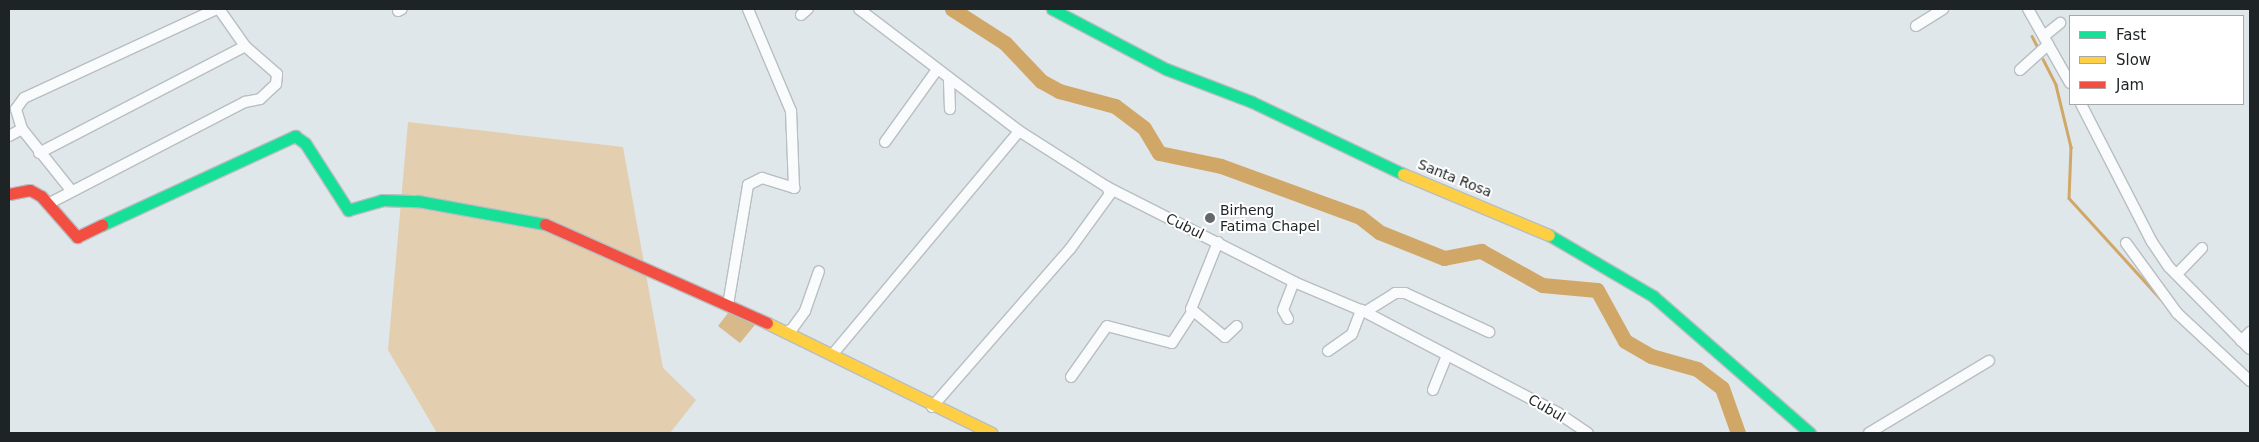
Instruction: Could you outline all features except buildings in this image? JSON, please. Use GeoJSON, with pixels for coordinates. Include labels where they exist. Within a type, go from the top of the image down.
{"type":"FeatureCollection","features":[{"type":"Feature","properties":{"kind":"street"},"geometry":{"type":"LineString","coordinates":[[48,204],[70,189],[260,99],[276,84],[277,74],[245,46],[218,9],[24,98],[16,110],[22,129],[39,153],[70,189]]}},
{"type":"Feature","properties":{"kind":"street"},"geometry":{"type":"LineString","coordinates":[[728,305],[748,185],[762,178],[794,188],[791,111],[748,9]]}},
{"type":"Feature","properties":{"kind":"street","name":"Cubul"},"geometry":{"type":"LineString","coordinates":[[859,9],[949,81],[1018,131],[1107,187],[1294,282],[1363,311],[1588,433]]}},
{"type":"Feature","properties":{"kind":"street","name":"Santa Rosa"},"geometry":{"type":"LineString","coordinates":[[1052,9],[1166,69],[1252,102],[1394,170],[1556,238],[1653,296],[1810,433]]}},
{"type":"Feature","properties":{"kind":"street"},"geometry":{"type":"LineString","coordinates":[[1916,26],[1943,9]]}},
{"type":"Feature","properties":{"kind":"street"},"geometry":{"type":"LineString","coordinates":[[2028,9],[2069,81]]}},
{"type":"Feature","properties":{"kind":"street"},"geometry":{"type":"LineString","coordinates":[[2020,70],[2060,23]]}},
{"type":"Feature","properties":{"kind":"street"},"geometry":{"type":"LineString","coordinates":[[39,153],[245,46]]}},
{"type":"Feature","properties":{"kind":"street"},"geometry":{"type":"LineString","coordinates":[[885,142],[936,71]]}},
{"type":"Feature","properties":{"kind":"street"},"geometry":{"type":"LineString","coordinates":[[949,81],[950,109]]}},
{"type":"Feature","properties":{"kind":"street"},"geometry":{"type":"LineString","coordinates":[[2084,105],[2131,207],[2177,274],[2250,350]]}},
{"type":"Feature","properties":{"kind":"street"},"geometry":{"type":"LineString","coordinates":[[9,136],[22,129]]}},
{"type":"Feature","properties":{"kind":"street"},"geometry":{"type":"LineString","coordinates":[[832,355],[1018,131]]}},
{"type":"Feature","properties":{"kind":"street"},"geometry":{"type":"LineString","coordinates":[[9,194],[30,190],[48,204],[74,235],[86,235],[295,136],[305,143],[348,210],[382,200],[418,201],[542,223],[728,305],[832,355],[932,407],[992,433]]}},
{"type":"Feature","properties":{"kind":"street"},"geometry":{"type":"LineString","coordinates":[[932,407],[1070,249],[1110,194],[1107,187]]}},
{"type":"Feature","properties":{"kind":"street"},"geometry":{"type":"LineString","coordinates":[[1071,377],[1107,326],[1172,343],[1192,312],[1218,242]]}},
{"type":"Feature","properties":{"kind":"street"},"geometry":{"type":"LineString","coordinates":[[2126,243],[2177,313],[2250,381]]}},
{"type":"Feature","properties":{"kind":"street"},"geometry":{"type":"LineString","coordinates":[[2177,274],[2202,248]]}},
{"type":"Feature","properties":{"kind":"street"},"geometry":{"type":"LineString","coordinates":[[785,332],[792,329],[805,311],[819,271]]}},
{"type":"Feature","properties":{"kind":"street"},"geometry":{"type":"LineString","coordinates":[[1288,319],[1283,310],[1294,282]]}},
{"type":"Feature","properties":{"kind":"street"},"geometry":{"type":"LineString","coordinates":[[1328,350],[1352,334],[1363,311],[1395,293],[1405,293],[1489,332]]}},
{"type":"Feature","properties":{"kind":"street"},"geometry":{"type":"LineString","coordinates":[[1192,312],[1225,337],[1237,326]]}},
{"type":"Feature","properties":{"kind":"street"},"geometry":{"type":"LineString","coordinates":[[2241,341],[2250,332]]}},
{"type":"Feature","properties":{"kind":"street"},"geometry":{"type":"LineString","coordinates":[[1433,390],[1448,356]]}},
{"type":"Feature","properties":{"kind":"street"},"geometry":{"type":"LineString","coordinates":[[1869,433],[1988,361]]}},
{"type":"Feature","properties":{"kind":"shaded area"},"geometry":{"type":"Polygon","coordinates":[[[408,122],[623,147],[663,368],[696,400],[670,433],[437,433],[388,350],[408,122]]]}},
{"type":"Feature","properties":{"kind":"shaded area"},"geometry":{"type":"Polygon","coordinates":[[[732,308],[759,320],[740,343],[718,326],[732,308]]]}},
{"type":"Feature","properties":{"kind":"waterway"},"geometry":{"type":"LineString","coordinates":[[952,9],[1005,43],[1041,81],[1059,91],[1115,106],[1144,128],[1159,153],[1221,166],[1360,217],[1379,232],[1444,258],[1481,251],[1542,285],[1597,290],[1625,341],[1651,356],[1697,369],[1722,388],[1738,433]]}},
{"type":"Feature","properties":{"kind":"waterway"},"geometry":{"type":"LineString","coordinates":[[2032,36],[2037,46]]}},
{"type":"Feature","properties":{"kind":"waterway"},"geometry":{"type":"LineString","coordinates":[[2043,59],[2056,85],[2071,147],[2069,198],[2161,299]]}},
{"type":"Feature","properties":{"kind":"traffic: fast"},"geometry":{"type":"LineString","coordinates":[[1052,9],[1166,69],[1252,102],[1403,174]]}},
{"type":"Feature","properties":{"kind":"traffic: fast"},"geometry":{"type":"LineString","coordinates":[[102,225],[295,136],[305,143],[348,210],[382,200],[418,201],[545,224]]}},
{"type":"Feature","properties":{"kind":"traffic: fast"},"geometry":{"type":"LineString","coordinates":[[1549,235],[1653,296],[1810,433]]}},
{"type":"Feature","properties":{"kind":"traffic: slow"},"geometry":{"type":"LineString","coordinates":[[1403,174],[1549,235]]}},
{"type":"Feature","properties":{"kind":"traffic: slow"},"geometry":{"type":"LineString","coordinates":[[767,323],[992,433]]}},
{"type":"Feature","properties":{"kind":"traffic: jam"},"geometry":{"type":"LineString","coordinates":[[9,194],[30,190],[41,196],[77,237],[102,225]]}},
{"type":"Feature","properties":{"kind":"traffic: jam"},"geometry":{"type":"LineString","coordinates":[[545,224],[767,323]]}},
{"type":"Feature","properties":{"kind":"place","name":"Birheng Fatima Chapel"},"geometry":{"type":"Point","coordinates":[1210,218]}}]}
